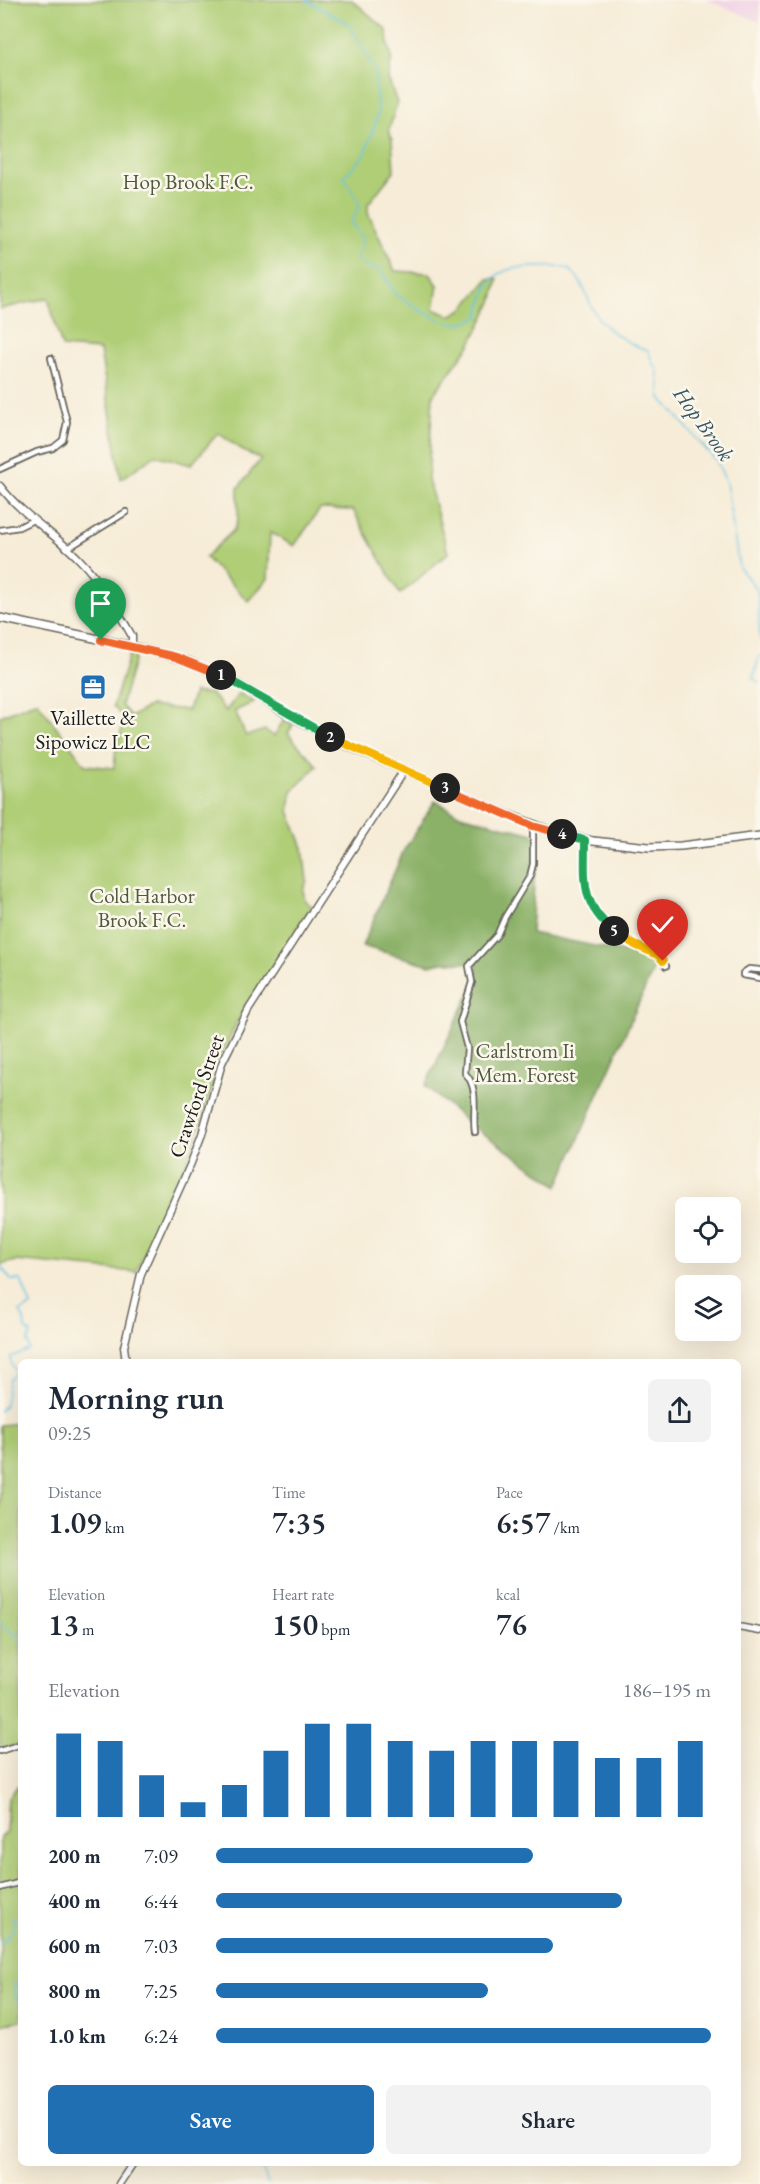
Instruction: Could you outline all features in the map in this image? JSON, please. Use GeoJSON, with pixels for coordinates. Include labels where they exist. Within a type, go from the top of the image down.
{"type":"FeatureCollection","features":[{"type":"Feature","properties":{"kind":"main road"},"geometry":{"type":"LineString","coordinates":[[0,618],[132,646],[201,666],[238,684],[318,731],[533,826],[585,840],[635,846],[669,847],[760,836]]}},
{"type":"Feature","properties":{"kind":"street"},"geometry":{"type":"LineString","coordinates":[[0,469],[37,452],[53,448],[63,440],[67,422],[51,358]]}},
{"type":"Feature","properties":{"kind":"street"},"geometry":{"type":"LineString","coordinates":[[0,486],[33,520],[68,548],[98,581],[132,636],[132,646]]}},
{"type":"Feature","properties":{"kind":"street"},"geometry":{"type":"LineString","coordinates":[[68,548],[126,512]]}},
{"type":"Feature","properties":{"kind":"street"},"geometry":{"type":"LineString","coordinates":[[0,530],[19,527],[33,520]]}},
{"type":"Feature","properties":{"kind":"street","name":"Crawford Street"},"geometry":{"type":"LineString","coordinates":[[126,1359],[124,1347],[141,1274],[192,1163],[220,1068],[234,1036],[249,1008],[404,770]]}},
{"type":"Feature","properties":{"kind":"street"},"geometry":{"type":"LineString","coordinates":[[475,1132],[475,1088],[472,1080],[465,1073],[467,1048],[460,1022],[472,982],[469,966],[497,935],[505,917],[530,876],[533,826]]}},
{"type":"Feature","properties":{"kind":"street"},"geometry":{"type":"LineString","coordinates":[[585,840],[586,888],[592,909],[613,930],[635,945],[658,955],[666,966]]}},
{"type":"Feature","properties":{"kind":"street"},"geometry":{"type":"LineString","coordinates":[[760,970],[749,969],[743,973],[745,977],[760,978]]}},
{"type":"Feature","properties":{"kind":"street"},"geometry":{"type":"LineString","coordinates":[[741,1628],[760,1631]]}},
{"type":"Feature","properties":{"kind":"street"},"geometry":{"type":"LineString","coordinates":[[0,1751],[18,1745]]}},
{"type":"Feature","properties":{"kind":"street"},"geometry":{"type":"LineString","coordinates":[[0,1888],[18,1883]]}},
{"type":"Feature","properties":{"kind":"street"},"geometry":{"type":"LineString","coordinates":[[119,2184],[131,2166]]}},
{"type":"Feature","properties":{"kind":"shaded area"},"geometry":{"type":"Polygon","coordinates":[[[706,0],[760,0],[760,22],[712,2],[706,0]]]}},
{"type":"Feature","properties":{"kind":"green space","name":"Hop Brook F.C."},"geometry":{"type":"Polygon","coordinates":[[[0,0],[352,0],[387,30],[392,58],[388,78],[397,103],[389,130],[394,171],[368,204],[368,213],[395,271],[429,273],[438,285],[434,309],[450,316],[464,308],[488,279],[498,279],[492,302],[470,345],[433,395],[428,480],[448,553],[400,594],[353,510],[320,509],[294,546],[270,532],[268,579],[248,601],[205,557],[234,530],[238,519],[238,488],[261,459],[245,452],[218,433],[191,465],[155,455],[121,479],[100,350],[62,347],[48,298],[0,309],[0,0]]]}},
{"type":"Feature","properties":{"kind":"green space","name":"Cold Harbor Brook F.C."},"geometry":{"type":"Polygon","coordinates":[[[130,653],[136,655],[121,705],[131,717],[149,706],[188,710],[194,692],[211,694],[226,711],[239,693],[254,702],[235,711],[246,736],[265,730],[274,736],[284,720],[293,725],[288,733],[317,766],[292,791],[289,811],[303,848],[307,881],[303,890],[305,901],[312,906],[237,1022],[219,1062],[209,1057],[203,1075],[214,1082],[192,1150],[136,1272],[16,1261],[0,1265],[0,716],[37,701],[85,765],[114,768],[116,747],[125,720],[113,706],[130,653]]]}},
{"type":"Feature","properties":{"kind":"green space","name":"Carlstrom Ii Mem. Forest"},"geometry":{"type":"Polygon","coordinates":[[[435,801],[460,815],[537,835],[531,933],[658,959],[558,1186],[471,1125],[425,1086],[477,978],[477,963],[443,962],[430,965],[362,946],[404,850],[435,801]]]}},
{"type":"Feature","properties":{"kind":"green space"},"geometry":{"type":"Polygon","coordinates":[[[18,1423],[18,1745],[3,1749],[0,1742],[0,1425],[18,1423]]]}},
{"type":"Feature","properties":{"kind":"green space"},"geometry":{"type":"Polygon","coordinates":[[[18,1785],[18,2021],[0,2025],[0,1837],[6,1831],[8,1797],[18,1785]]]}},
{"type":"Feature","properties":{"kind":"waterway","name":"Hop Brook"},"geometry":{"type":"LineString","coordinates":[[306,0],[349,24],[375,71],[378,115],[365,154],[344,177],[360,205],[351,223],[363,239],[357,259],[367,268],[380,269],[395,294],[440,320]]}},
{"type":"Feature","properties":{"kind":"waterway","name":"Hop Brook"},"geometry":{"type":"LineString","coordinates":[[445,322],[460,324],[479,317],[490,282],[504,271],[526,267],[556,267],[568,269],[575,275],[600,321],[619,337],[648,350],[657,368],[661,398],[717,462],[726,482],[739,567],[758,591],[760,639]]}},
{"type":"Feature","properties":{"kind":"waterway","name":"Hop Brook"},"geometry":{"type":"LineString","coordinates":[[760,655],[753,678],[760,683]]}},
{"type":"Feature","properties":{"kind":"waterway"},"geometry":{"type":"LineString","coordinates":[[0,1265],[11,1280],[21,1280],[31,1306],[20,1312],[24,1319],[25,1329],[31,1333],[28,1342],[30,1350],[11,1357],[11,1363],[16,1372],[9,1380],[5,1405],[0,1411]]}},
{"type":"Feature","properties":{"kind":"waterway"},"geometry":{"type":"LineString","coordinates":[[0,1623],[18,1636]]}},
{"type":"Feature","properties":{"kind":"waterway"},"geometry":{"type":"LineString","coordinates":[[0,1941],[3,1942],[15,1926],[12,1918],[18,1916]]}},
{"type":"Feature","properties":{"kind":"waterway"},"geometry":{"type":"LineString","coordinates":[[18,1983],[14,1984],[18,2000]]}},
{"type":"Feature","properties":{"kind":"waterway"},"geometry":{"type":"LineString","coordinates":[[261,2166],[268,2184]]}},
{"type":"Feature","properties":{"kind":"place","name":"Vaillette & Sipowicz LLC"},"geometry":{"type":"Point","coordinates":[93,687]}},
{"type":"Feature","properties":{"kind":"route"},"geometry":{"type":"LineString","coordinates":[[101,640],[173,656],[201,666],[238,684],[287,714],[348,746],[533,826],[585,840],[586,888],[592,909],[604,923],[625,939],[658,955],[663,961]]}}]}
